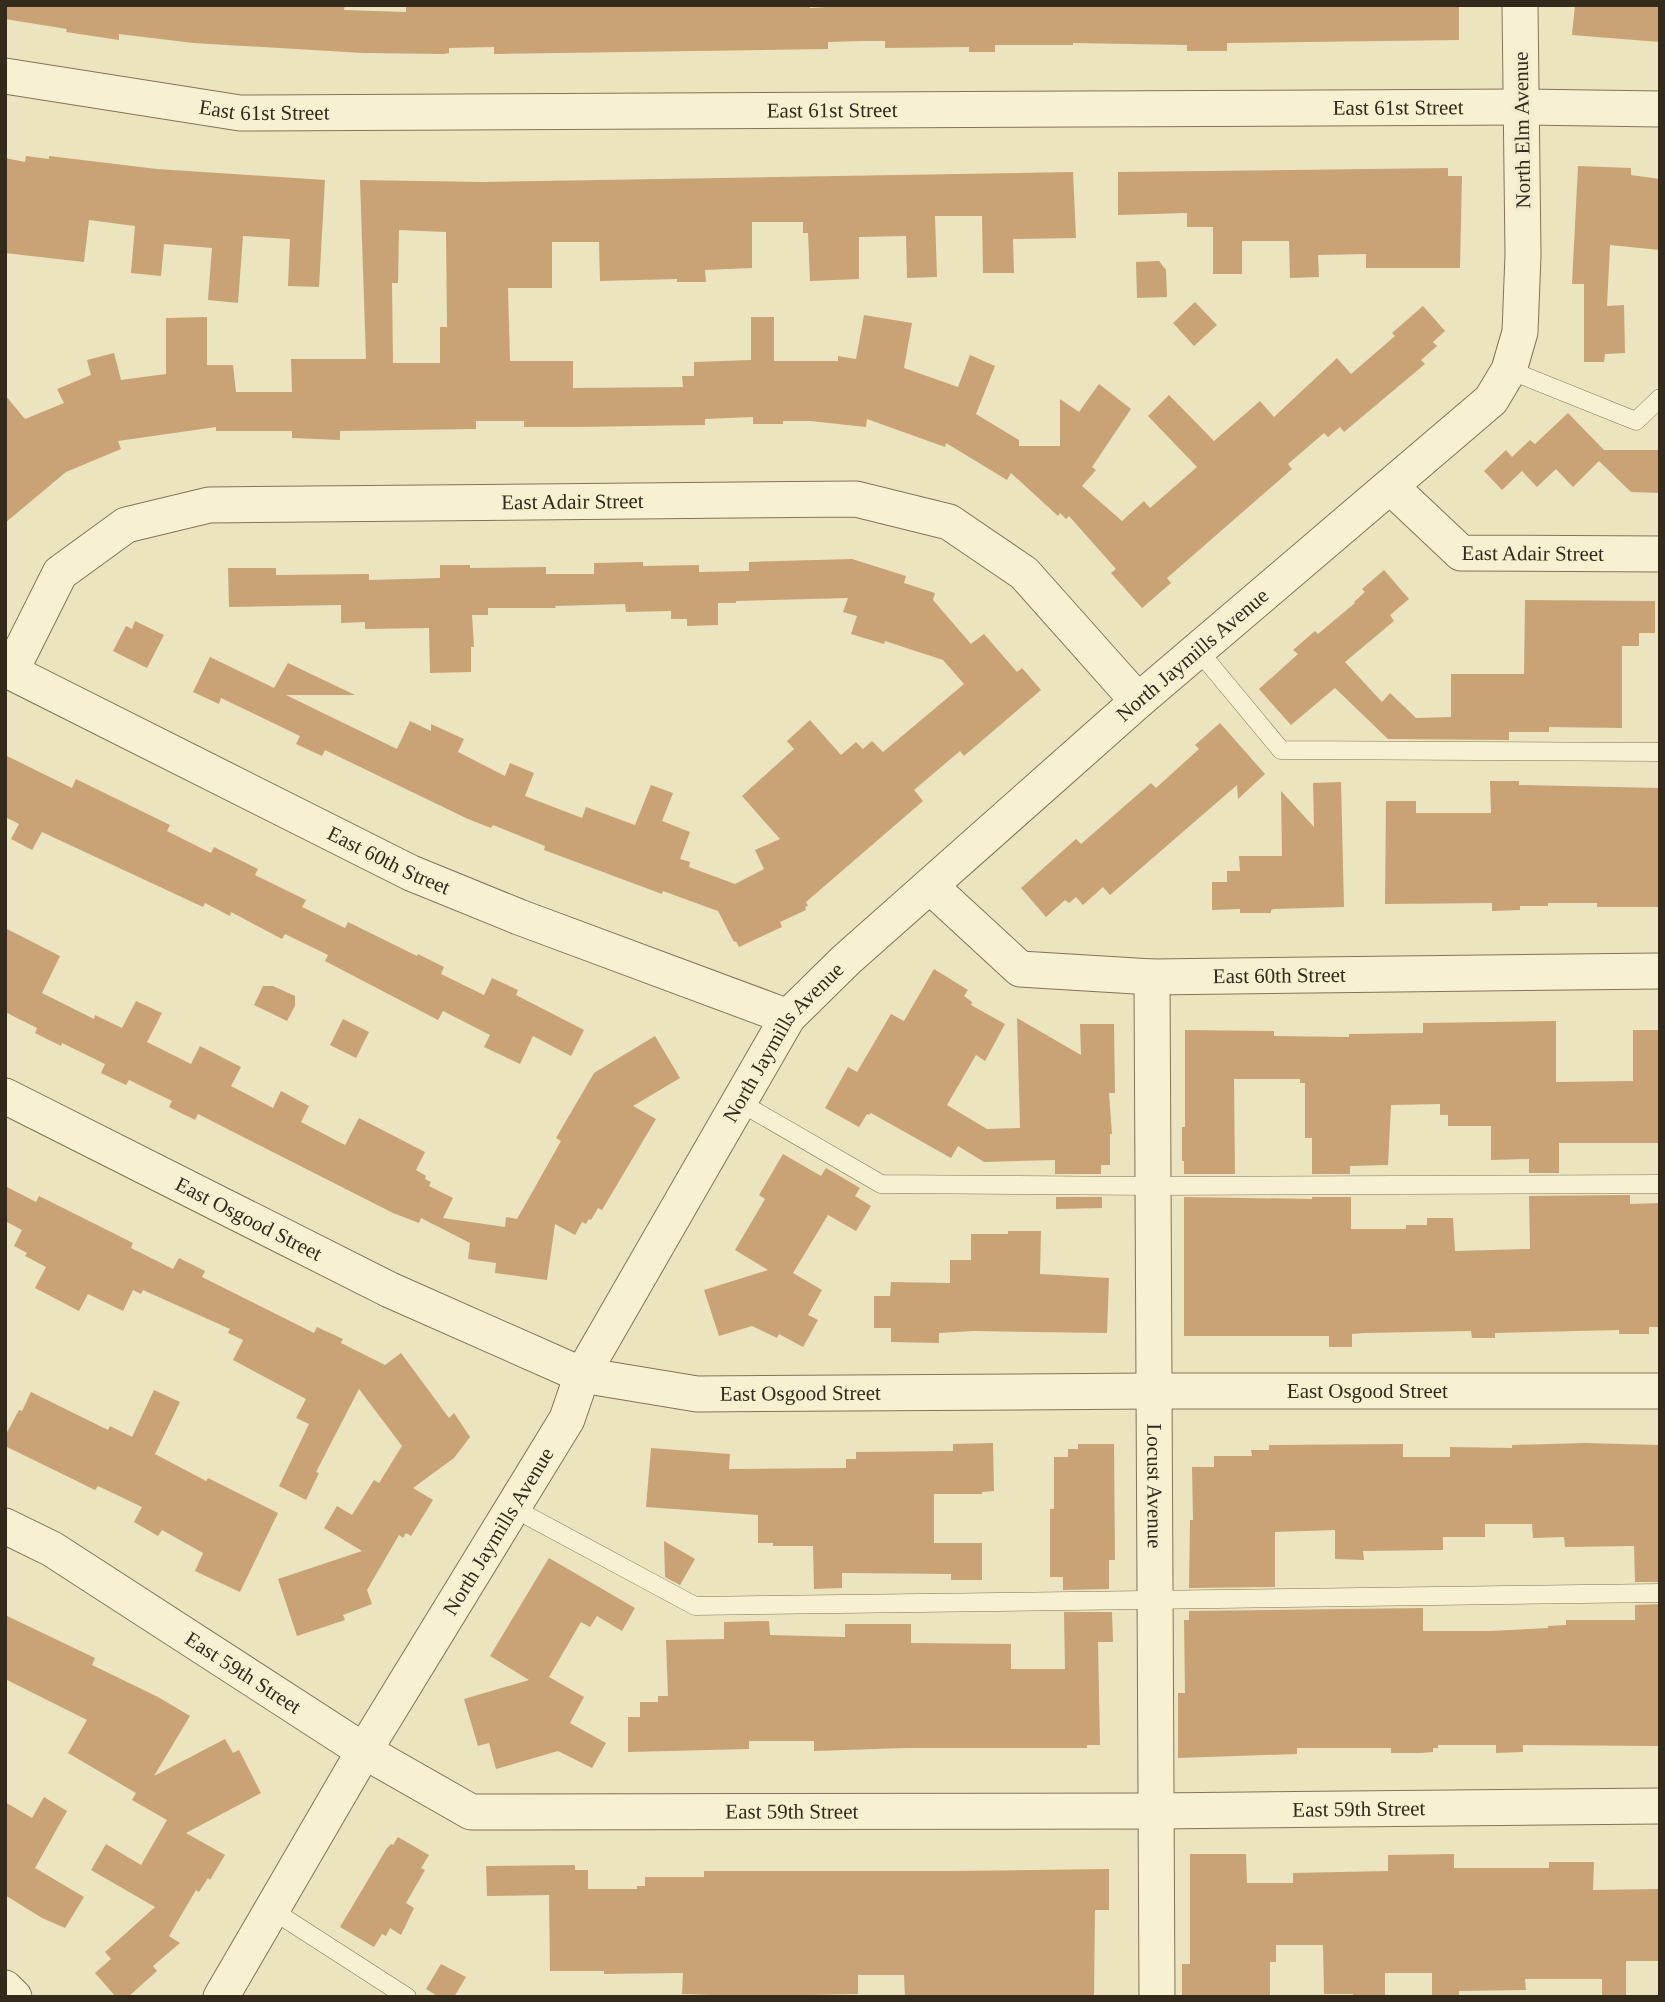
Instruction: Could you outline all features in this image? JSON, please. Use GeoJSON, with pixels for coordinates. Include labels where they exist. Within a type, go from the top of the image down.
{"type":"FeatureCollection","features":[{"type":"Feature","properties":{"kind":"street","name":"North Elm Avenue"},"geometry":{"type":"LineString","coordinates":[[1520,5],[1524,255]]}},
{"type":"Feature","properties":{"kind":"street","name":"East 61st Street"},"geometry":{"type":"LineString","coordinates":[[5,76],[240,113],[1521,107],[1660,109]]}},
{"type":"Feature","properties":{"kind":"street","name":"North Jaymills Avenue"},"geometry":{"type":"LineString","coordinates":[[221,1997],[364,1751],[567,1419],[582,1375],[741,1103],[788,1017],[846,960],[1138,701],[1491,400],[1509,370],[1520,332],[1524,255]]}},
{"type":"Feature","properties":{"kind":"street","name":"East Adair Street"},"geometry":{"type":"LineString","coordinates":[[1391,487],[1461,553],[1660,554]]}},
{"type":"Feature","properties":{"kind":"street","name":"East Adair Street"},"geometry":{"type":"LineString","coordinates":[[8,670],[60,573],[126,525],[209,505],[856,499],[949,522],[1024,573],[1138,701]]}},
{"type":"Feature","properties":{"kind":"street","name":"East 60th Street"},"geometry":{"type":"LineString","coordinates":[[8,670],[411,873],[519,917],[788,1017]]}},
{"type":"Feature","properties":{"kind":"street","name":"East 60th Street"},"geometry":{"type":"LineString","coordinates":[[930,886],[1020,970],[1152,977],[1660,971]]}},
{"type":"Feature","properties":{"kind":"street","name":"Locust Avenue"},"geometry":{"type":"LineString","coordinates":[[1152,977],[1157,1997]]}},
{"type":"Feature","properties":{"kind":"street","name":"East Osgood Street"},"geometry":{"type":"LineString","coordinates":[[5,1096],[390,1290],[582,1375],[697,1394],[1660,1391]]}},
{"type":"Feature","properties":{"kind":"street","name":"East 59th Street"},"geometry":{"type":"LineString","coordinates":[[5,1526],[52,1549],[364,1751],[471,1812],[1156,1811],[1660,1806]]}},
{"type":"Feature","properties":{"kind":"street"},"geometry":{"type":"LineString","coordinates":[[5,1988],[14,1997]]}},
{"type":"Feature","properties":{"kind":"lane"},"geometry":{"type":"LineString","coordinates":[[1509,370],[1636,421],[1660,398]]}},
{"type":"Feature","properties":{"kind":"lane"},"geometry":{"type":"LineString","coordinates":[[1198,650],[1281,750],[1660,752]]}},
{"type":"Feature","properties":{"kind":"lane"},"geometry":{"type":"LineString","coordinates":[[741,1103],[881,1184],[1660,1184]]}},
{"type":"Feature","properties":{"kind":"lane"},"geometry":{"type":"LineString","coordinates":[[513,1508],[695,1606],[1660,1593]]}},
{"type":"Feature","properties":{"kind":"lane"},"geometry":{"type":"LineString","coordinates":[[272,1910],[407,1997]]}},
{"type":"Feature","properties":{"kind":"building"},"geometry":{"type":"Polygon","coordinates":[[[5,5],[345,5],[344,10],[406,12],[406,5],[810,5],[810,8],[860,5],[1459,5],[1459,40],[1227,43],[1227,51],[1187,51],[1187,45],[1073,43],[995,45],[995,52],[969,52],[969,47],[885,48],[885,41],[861,41],[828,42],[828,49],[494,54],[494,47],[449,48],[449,53],[444,54],[363,53],[193,43],[119,34],[119,40],[5,19],[5,5]]]}},
{"type":"Feature","properties":{"kind":"building"},"geometry":{"type":"Polygon","coordinates":[[[1575,5],[1660,5],[1660,42],[1572,35],[1575,5]]]}},
{"type":"Feature","properties":{"kind":"building"},"geometry":{"type":"Polygon","coordinates":[[[26,156],[49,159],[49,156],[157,169],[325,180],[319,287],[288,286],[290,239],[243,236],[238,303],[208,300],[212,248],[164,244],[161,276],[131,273],[135,226],[89,220],[84,262],[5,253],[5,158],[25,162],[26,156]]]}},
{"type":"Feature","properties":{"kind":"building"},"geometry":{"type":"Polygon","coordinates":[[[1578,166],[1631,168],[1631,175],[1660,179],[1660,250],[1610,245],[1607,306],[1624,305],[1625,353],[1605,354],[1604,362],[1584,362],[1584,284],[1572,284],[1578,166]]]}},
{"type":"Feature","properties":{"kind":"building"},"geometry":{"type":"Polygon","coordinates":[[[1448,168],[1448,176],[1462,176],[1460,268],[1366,268],[1366,254],[1318,255],[1319,277],[1290,278],[1289,241],[1242,241],[1242,274],[1213,274],[1213,227],[1187,227],[1187,213],[1118,215],[1118,172],[1448,168]]]}},
{"type":"Feature","properties":{"kind":"building"},"geometry":{"type":"Polygon","coordinates":[[[1073,172],[1076,238],[1013,239],[1014,273],[983,273],[982,216],[935,216],[937,277],[907,278],[906,236],[859,237],[859,279],[810,281],[808,233],[803,233],[803,222],[752,222],[752,268],[705,270],[706,282],[677,282],[677,279],[600,281],[599,242],[552,242],[552,288],[508,288],[510,361],[573,361],[573,388],[683,387],[682,376],[694,376],[694,362],[751,360],[751,317],[774,317],[774,361],[838,361],[838,356],[856,359],[864,315],[912,323],[904,368],[958,387],[970,355],[995,366],[976,414],[1019,440],[1019,446],[1060,446],[1060,399],[1079,412],[1099,384],[1131,409],[1092,467],[1096,470],[1082,486],[1122,521],[1144,501],[1150,508],[1197,467],[1148,416],[1169,395],[1214,441],[1260,401],[1274,417],[1337,358],[1351,374],[1395,336],[1392,333],[1423,306],[1445,331],[1433,342],[1437,346],[1421,360],[1425,364],[1344,432],[1340,427],[1328,437],[1324,433],[1288,464],[1292,469],[1167,578],[1171,583],[1142,608],[1111,573],[1116,569],[1069,516],[1066,519],[1060,513],[1058,516],[1011,473],[1007,480],[946,443],[945,447],[867,419],[866,427],[810,421],[753,424],[753,417],[705,419],[705,425],[577,427],[524,427],[524,421],[476,421],[476,429],[340,431],[340,440],[292,438],[292,431],[216,431],[216,427],[118,441],[121,449],[66,472],[5,523],[5,395],[25,419],[64,403],[57,389],[91,375],[87,360],[114,353],[121,380],[166,374],[166,318],[207,317],[207,365],[233,365],[236,392],[292,392],[291,359],[366,359],[360,180],[483,182],[1073,172]],[[399,230],[398,283],[392,283],[393,363],[440,363],[440,327],[447,327],[446,232],[399,230]]]}},
{"type":"Feature","properties":{"kind":"building"},"geometry":{"type":"Polygon","coordinates":[[[1159,261],[1166,270],[1167,297],[1137,298],[1136,262],[1159,261]]]}},
{"type":"Feature","properties":{"kind":"building"},"geometry":{"type":"Polygon","coordinates":[[[1195,302],[1217,325],[1194,346],[1173,323],[1195,302]]]}},
{"type":"Feature","properties":{"kind":"building"},"geometry":{"type":"Polygon","coordinates":[[[1568,413],[1604,450],[1660,450],[1660,493],[1631,492],[1599,461],[1573,487],[1556,469],[1537,487],[1522,471],[1502,490],[1484,471],[1506,450],[1512,457],[1530,440],[1535,444],[1568,413]]]}},
{"type":"Feature","properties":{"kind":"building"},"geometry":{"type":"Polygon","coordinates":[[[852,559],[906,576],[904,583],[935,593],[933,600],[971,644],[984,634],[1017,672],[1022,668],[1041,690],[964,756],[960,751],[914,790],[923,801],[806,902],[806,910],[780,922],[782,927],[739,947],[718,911],[663,891],[662,894],[544,850],[545,846],[493,825],[491,828],[468,819],[325,750],[322,756],[296,744],[300,736],[221,698],[219,704],[193,692],[210,657],[274,688],[288,663],[355,695],[286,695],[397,749],[410,721],[431,731],[431,724],[464,739],[458,752],[505,776],[510,763],[534,773],[525,796],[582,818],[586,807],[635,825],[651,785],[673,793],[662,821],[690,832],[680,859],[690,862],[689,867],[735,884],[764,869],[755,850],[780,839],[742,796],[794,749],[787,741],[810,720],[841,755],[856,742],[863,749],[872,741],[883,752],[964,684],[943,660],[885,641],[884,644],[851,634],[857,616],[843,612],[848,598],[718,603],[718,625],[687,626],[687,619],[671,619],[671,611],[626,612],[625,604],[488,608],[488,615],[472,615],[474,647],[471,647],[471,672],[430,673],[429,628],[365,629],[365,622],[341,623],[341,605],[229,607],[228,568],[276,568],[276,575],[369,574],[369,580],[440,578],[440,565],[470,565],[470,568],[546,567],[546,574],[594,574],[594,563],[699,565],[699,572],[749,571],[749,562],[852,559]]]}},
{"type":"Feature","properties":{"kind":"building"},"geometry":{"type":"Polygon","coordinates":[[[1384,570],[1409,599],[1390,615],[1394,621],[1345,662],[1382,702],[1390,693],[1416,718],[1451,717],[1451,674],[1524,674],[1525,600],[1655,601],[1655,633],[1639,633],[1639,646],[1622,646],[1622,728],[1549,727],[1549,732],[1509,732],[1509,740],[1388,739],[1335,688],[1291,725],[1259,689],[1298,654],[1293,650],[1315,631],[1318,634],[1355,603],[1365,592],[1362,589],[1384,570]]]}},
{"type":"Feature","properties":{"kind":"building"},"geometry":{"type":"Polygon","coordinates":[[[135,621],[164,635],[147,668],[113,651],[126,626],[132,629],[135,621]]]}},
{"type":"Feature","properties":{"kind":"building"},"geometry":{"type":"Polygon","coordinates":[[[1220,723],[1265,774],[1238,799],[1237,785],[1110,895],[1103,887],[1083,905],[1076,897],[1069,903],[1065,900],[1046,917],[1021,888],[1076,839],[1081,844],[1151,783],[1156,788],[1199,749],[1195,745],[1220,723]]]}},
{"type":"Feature","properties":{"kind":"building"},"geometry":{"type":"Polygon","coordinates":[[[5,755],[72,788],[76,779],[170,825],[167,831],[211,853],[214,847],[258,869],[255,875],[306,900],[302,907],[345,928],[348,922],[417,956],[418,954],[444,967],[441,974],[484,995],[492,978],[518,990],[516,995],[584,1030],[571,1056],[533,1036],[520,1064],[484,1047],[490,1035],[443,1011],[438,1020],[325,961],[328,955],[285,934],[282,939],[231,912],[230,916],[205,903],[203,907],[42,832],[32,850],[11,839],[19,824],[5,817],[5,755]]]}},
{"type":"Feature","properties":{"kind":"building"},"geometry":{"type":"Polygon","coordinates":[[[1490,781],[1519,781],[1519,785],[1660,788],[1659,907],[1597,907],[1597,903],[1548,903],[1548,906],[1520,906],[1520,910],[1492,911],[1492,903],[1385,904],[1386,801],[1416,801],[1416,813],[1491,813],[1490,781]]]}},
{"type":"Feature","properties":{"kind":"building"},"geometry":{"type":"Polygon","coordinates":[[[1341,782],[1344,907],[1274,909],[1271,913],[1240,913],[1240,909],[1212,910],[1212,882],[1227,882],[1227,871],[1240,871],[1239,856],[1282,856],[1281,791],[1314,827],[1313,783],[1341,782]]]}},
{"type":"Feature","properties":{"kind":"building"},"geometry":{"type":"Polygon","coordinates":[[[5,928],[60,956],[42,993],[94,1019],[95,1015],[122,1028],[136,1001],[162,1013],[147,1042],[191,1064],[200,1046],[241,1067],[231,1086],[273,1108],[281,1091],[309,1106],[301,1122],[345,1145],[359,1118],[425,1152],[416,1170],[431,1182],[429,1186],[453,1198],[443,1218],[505,1227],[506,1217],[517,1219],[561,1141],[556,1138],[594,1073],[655,1036],[680,1078],[633,1106],[656,1119],[602,1210],[598,1208],[586,1224],[582,1222],[575,1235],[555,1224],[547,1280],[495,1273],[496,1263],[468,1259],[470,1243],[421,1218],[419,1223],[393,1213],[198,1114],[195,1120],[169,1107],[172,1101],[129,1080],[126,1085],[101,1073],[105,1064],[35,1033],[37,1028],[5,1012],[5,928]]]}},
{"type":"Feature","properties":{"kind":"building"},"geometry":{"type":"Polygon","coordinates":[[[934,969],[968,990],[964,996],[972,1002],[971,1005],[1005,1024],[985,1061],[976,1055],[947,1105],[987,1129],[1020,1128],[1017,1018],[1081,1055],[1080,1024],[1114,1024],[1115,1093],[1109,1093],[1112,1134],[1110,1165],[1101,1165],[1101,1174],[1055,1174],[1055,1160],[984,1162],[958,1146],[951,1158],[871,1113],[867,1114],[859,1127],[825,1108],[848,1067],[857,1072],[891,1014],[904,1021],[934,969]]]}},
{"type":"Feature","properties":{"kind":"building"},"geometry":{"type":"Polygon","coordinates":[[[263,986],[273,986],[295,996],[295,1006],[287,1021],[254,1005],[263,986]]]}},
{"type":"Feature","properties":{"kind":"building"},"geometry":{"type":"Polygon","coordinates":[[[343,1019],[369,1032],[356,1058],[330,1045],[343,1019]]]}},
{"type":"Feature","properties":{"kind":"building"},"geometry":{"type":"Polygon","coordinates":[[[1556,1021],[1556,1082],[1633,1081],[1633,1030],[1660,1030],[1660,1143],[1559,1143],[1559,1173],[1529,1173],[1529,1159],[1491,1160],[1491,1126],[1448,1126],[1448,1115],[1440,1115],[1440,1104],[1391,1105],[1388,1165],[1350,1166],[1350,1174],[1312,1174],[1312,1138],[1305,1138],[1305,1083],[1300,1083],[1300,1079],[1234,1079],[1235,1174],[1184,1174],[1182,1127],[1185,1127],[1185,1030],[1274,1031],[1274,1036],[1349,1037],[1349,1034],[1423,1033],[1423,1023],[1556,1021]]]}},
{"type":"Feature","properties":{"kind":"building"},"geometry":{"type":"Polygon","coordinates":[[[783,1154],[821,1176],[826,1168],[860,1188],[855,1196],[871,1206],[856,1231],[828,1215],[793,1273],[822,1290],[808,1315],[818,1320],[803,1347],[779,1334],[777,1338],[752,1326],[719,1336],[704,1290],[768,1270],[735,1250],[765,1199],[759,1195],[783,1154]]]}},
{"type":"Feature","properties":{"kind":"building"},"geometry":{"type":"Polygon","coordinates":[[[5,1186],[36,1202],[39,1196],[133,1243],[131,1248],[173,1269],[179,1258],[205,1271],[202,1277],[314,1333],[317,1327],[343,1339],[341,1343],[385,1365],[401,1353],[449,1418],[454,1413],[470,1437],[454,1458],[413,1488],[433,1500],[411,1536],[406,1533],[403,1538],[399,1535],[367,1590],[372,1604],[343,1615],[345,1620],[297,1636],[278,1579],[362,1551],[324,1528],[337,1506],[352,1515],[374,1480],[379,1483],[402,1446],[359,1389],[316,1472],[319,1473],[306,1500],[279,1486],[309,1424],[296,1418],[306,1399],[233,1360],[243,1340],[228,1333],[230,1329],[143,1290],[141,1294],[133,1290],[123,1311],[88,1294],[79,1311],[35,1288],[46,1267],[25,1256],[27,1253],[14,1246],[22,1230],[5,1221],[5,1186]]]}},
{"type":"Feature","properties":{"kind":"building"},"geometry":{"type":"Polygon","coordinates":[[[1630,1195],[1630,1204],[1660,1203],[1660,1327],[1649,1327],[1649,1334],[1619,1334],[1619,1330],[1495,1333],[1495,1338],[1472,1338],[1471,1331],[1364,1333],[1352,1334],[1352,1347],[1329,1347],[1329,1336],[1184,1336],[1184,1197],[1351,1197],[1351,1229],[1406,1229],[1406,1225],[1427,1225],[1427,1218],[1453,1218],[1455,1251],[1530,1249],[1529,1196],[1630,1195]]]}},
{"type":"Feature","properties":{"kind":"building"},"geometry":{"type":"Polygon","coordinates":[[[1056,1197],[1102,1197],[1102,1208],[1056,1209],[1056,1197]]]}},
{"type":"Feature","properties":{"kind":"building"},"geometry":{"type":"Polygon","coordinates":[[[1008,1231],[1041,1231],[1040,1274],[1109,1278],[1107,1333],[974,1331],[939,1333],[939,1343],[891,1342],[891,1328],[874,1328],[874,1296],[890,1296],[891,1282],[950,1283],[950,1260],[971,1260],[971,1234],[1008,1234],[1008,1231]]]}},
{"type":"Feature","properties":{"kind":"building"},"geometry":{"type":"Polygon","coordinates":[[[154,1390],[180,1402],[155,1454],[206,1481],[208,1478],[278,1513],[240,1592],[195,1571],[203,1553],[162,1530],[158,1536],[134,1522],[142,1507],[98,1486],[95,1490],[5,1446],[5,1436],[31,1392],[108,1430],[110,1426],[132,1437],[154,1390]]]}},
{"type":"Feature","properties":{"kind":"building"},"geometry":{"type":"Polygon","coordinates":[[[993,1443],[994,1491],[982,1494],[934,1494],[934,1543],[982,1543],[982,1580],[951,1580],[951,1574],[842,1573],[842,1588],[814,1589],[813,1546],[773,1546],[773,1543],[758,1543],[758,1515],[646,1507],[651,1448],[730,1454],[729,1469],[846,1468],[846,1459],[856,1459],[856,1452],[953,1451],[953,1444],[993,1443]]]}},
{"type":"Feature","properties":{"kind":"building"},"geometry":{"type":"Polygon","coordinates":[[[1078,1444],[1114,1444],[1115,1560],[1109,1560],[1109,1589],[1063,1590],[1063,1577],[1050,1577],[1050,1509],[1054,1509],[1054,1457],[1068,1457],[1068,1449],[1078,1449],[1078,1444]]]}},
{"type":"Feature","properties":{"kind":"building"},"geometry":{"type":"Polygon","coordinates":[[[1403,1444],[1403,1457],[1450,1457],[1450,1447],[1512,1448],[1512,1445],[1660,1445],[1660,1582],[1635,1582],[1634,1546],[1565,1547],[1564,1537],[1533,1538],[1532,1524],[1485,1524],[1485,1537],[1443,1537],[1443,1550],[1363,1551],[1364,1560],[1335,1559],[1335,1530],[1275,1532],[1275,1587],[1189,1588],[1190,1520],[1193,1520],[1192,1467],[1214,1467],[1214,1456],[1252,1456],[1251,1450],[1269,1450],[1269,1445],[1403,1444]]]}},
{"type":"Feature","properties":{"kind":"building"},"geometry":{"type":"Polygon","coordinates":[[[664,1541],[695,1559],[680,1585],[665,1577],[664,1541]]]}},
{"type":"Feature","properties":{"kind":"building"},"geometry":{"type":"Polygon","coordinates":[[[549,1558],[635,1608],[622,1631],[597,1616],[590,1627],[581,1622],[549,1677],[584,1697],[570,1723],[606,1743],[592,1768],[558,1751],[496,1769],[489,1743],[478,1746],[464,1699],[529,1680],[490,1656],[549,1558]]]}},
{"type":"Feature","properties":{"kind":"building"},"geometry":{"type":"Polygon","coordinates":[[[1660,1604],[1660,1746],[1523,1745],[1523,1752],[1496,1753],[1496,1745],[1438,1745],[1438,1748],[1433,1748],[1433,1752],[1421,1753],[1391,1753],[1391,1748],[1297,1748],[1297,1754],[1178,1758],[1178,1693],[1185,1693],[1184,1620],[1189,1620],[1189,1611],[1423,1608],[1423,1631],[1490,1631],[1548,1628],[1566,1625],[1566,1620],[1635,1620],[1635,1605],[1660,1604]]]}},
{"type":"Feature","properties":{"kind":"building"},"geometry":{"type":"Polygon","coordinates":[[[1064,1612],[1112,1612],[1113,1642],[1098,1642],[1100,1745],[1087,1745],[1087,1748],[814,1751],[814,1741],[749,1741],[749,1749],[628,1752],[628,1717],[640,1717],[640,1702],[658,1702],[658,1696],[668,1696],[666,1640],[724,1639],[724,1622],[769,1621],[770,1635],[845,1637],[845,1624],[911,1624],[911,1643],[1011,1644],[1011,1669],[1065,1669],[1064,1612]]]}},
{"type":"Feature","properties":{"kind":"building"},"geometry":{"type":"Polygon","coordinates":[[[5,1615],[95,1658],[92,1665],[190,1716],[154,1776],[225,1739],[233,1753],[239,1750],[261,1793],[186,1833],[225,1855],[210,1880],[208,1878],[199,1892],[196,1890],[169,1936],[180,1943],[153,1966],[157,1971],[128,1997],[116,1997],[95,1973],[111,1959],[105,1952],[155,1907],[91,1870],[106,1844],[141,1865],[167,1820],[132,1800],[136,1793],[68,1753],[87,1720],[5,1679],[5,1615]]]}},
{"type":"Feature","properties":{"kind":"building"},"geometry":{"type":"Polygon","coordinates":[[[44,1797],[67,1811],[35,1868],[84,1897],[65,1928],[42,1918],[5,1895],[5,1802],[32,1818],[44,1797]]]}},
{"type":"Feature","properties":{"kind":"building"},"geometry":{"type":"Polygon","coordinates":[[[398,1837],[429,1855],[421,1868],[425,1870],[406,1903],[414,1908],[401,1935],[390,1928],[386,1936],[382,1934],[374,1947],[340,1927],[387,1848],[393,1845],[398,1837]]]}},
{"type":"Feature","properties":{"kind":"building"},"geometry":{"type":"Polygon","coordinates":[[[1190,1854],[1246,1854],[1247,1883],[1293,1883],[1293,1873],[1388,1871],[1388,1855],[1454,1854],[1454,1868],[1549,1868],[1549,1862],[1594,1862],[1593,1890],[1660,1889],[1660,1961],[1626,1961],[1626,1997],[1602,1997],[1602,1979],[1525,1979],[1526,1990],[1459,1991],[1459,1995],[1432,1995],[1432,1973],[1385,1973],[1385,1997],[1353,1997],[1353,1994],[1324,1994],[1323,1945],[1276,1945],[1276,1962],[1270,1962],[1270,1997],[1182,1997],[1182,1964],[1190,1964],[1190,1854]]]}},
{"type":"Feature","properties":{"kind":"building"},"geometry":{"type":"Polygon","coordinates":[[[575,1865],[575,1870],[588,1870],[588,1889],[637,1889],[637,1886],[645,1886],[645,1877],[704,1877],[704,1871],[1109,1869],[1109,1910],[1095,1910],[1094,1997],[905,1997],[904,1975],[858,1975],[858,1994],[711,1997],[682,1994],[683,1973],[604,1974],[604,1971],[550,1971],[549,1895],[487,1896],[486,1866],[575,1865]]]}},
{"type":"Feature","properties":{"kind":"building"},"geometry":{"type":"Polygon","coordinates":[[[441,1964],[466,1977],[454,1997],[439,1997],[426,1989],[441,1964]]]}}]}
